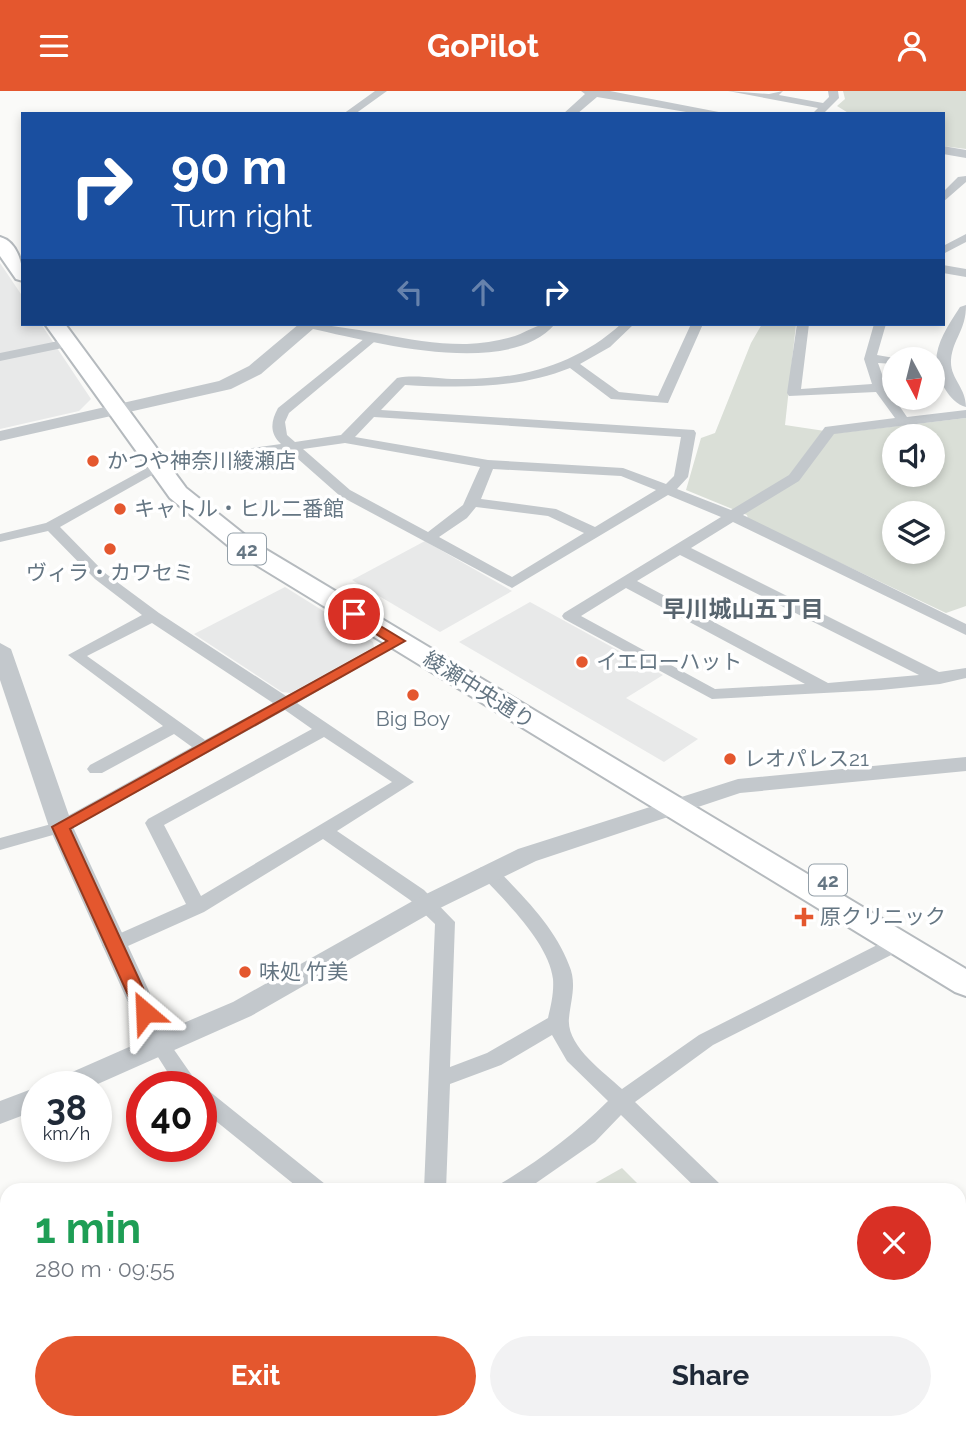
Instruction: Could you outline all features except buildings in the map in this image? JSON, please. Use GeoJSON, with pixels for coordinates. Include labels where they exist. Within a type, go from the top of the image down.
{"type":"FeatureCollection","features":[{"type":"Feature","properties":{"kind":"main road"},"geometry":{"type":"LineString","coordinates":[[2,234],[21,251]]}},
{"type":"Feature","properties":{"kind":"main road"},"geometry":{"type":"LineString","coordinates":[[2,234],[21,271]]}},
{"type":"Feature","properties":{"kind":"main road","name":"綾瀬中央通り"},"geometry":{"type":"LineString","coordinates":[[70,334],[166,465],[178,493],[246,548],[421,647],[680,803],[966,984]]}},
{"type":"Feature","properties":{"kind":"main road","name":"綾瀬中央通り"},"geometry":{"type":"LineString","coordinates":[[680,803],[966,961]]}},
{"type":"Feature","properties":{"kind":"street"},"geometry":{"type":"LineString","coordinates":[[351,112],[382,91]]}},
{"type":"Feature","properties":{"kind":"street"},"geometry":{"type":"LineString","coordinates":[[571,112],[593,91],[712,112]]}},
{"type":"Feature","properties":{"kind":"street"},"geometry":{"type":"LineString","coordinates":[[733,91],[774,94],[820,110],[834,98],[833,91]]}},
{"type":"Feature","properties":{"kind":"street"},"geometry":{"type":"LineString","coordinates":[[945,150],[966,154]]}},
{"type":"Feature","properties":{"kind":"street"},"geometry":{"type":"LineString","coordinates":[[945,197],[962,179],[966,180]]}},
{"type":"Feature","properties":{"kind":"street"},"geometry":{"type":"LineString","coordinates":[[945,250],[966,237]]}},
{"type":"Feature","properties":{"kind":"street"},"geometry":{"type":"LineString","coordinates":[[945,269],[966,274]]}},
{"type":"Feature","properties":{"kind":"street"},"geometry":{"type":"LineString","coordinates":[[944,347],[966,310]]}},
{"type":"Feature","properties":{"kind":"street"},"geometry":{"type":"LineString","coordinates":[[0,436],[206,391],[242,378],[308,326]]}},
{"type":"Feature","properties":{"kind":"street"},"geometry":{"type":"LineString","coordinates":[[321,326],[433,348],[479,347],[512,341],[543,326]]}},
{"type":"Feature","properties":{"kind":"street"},"geometry":{"type":"LineString","coordinates":[[345,439],[402,381],[436,384],[502,380],[572,364],[611,342],[626,326]]}},
{"type":"Feature","properties":{"kind":"street"},"geometry":{"type":"LineString","coordinates":[[572,364],[615,397],[663,400],[696,326]]}},
{"type":"Feature","properties":{"kind":"street"},"geometry":{"type":"LineString","coordinates":[[803,326],[794,393],[880,388]]}},
{"type":"Feature","properties":{"kind":"street"},"geometry":{"type":"LineString","coordinates":[[879,326],[870,359],[880,388],[904,422]]}},
{"type":"Feature","properties":{"kind":"street"},"geometry":{"type":"LineString","coordinates":[[0,357],[70,334]]}},
{"type":"Feature","properties":{"kind":"street"},"geometry":{"type":"LineString","coordinates":[[372,413],[689,433],[681,477],[670,488],[512,583],[345,493],[279,436],[278,422],[283,411],[374,337]]}},
{"type":"Feature","properties":{"kind":"street"},"geometry":{"type":"LineString","coordinates":[[870,359],[882,360]]}},
{"type":"Feature","properties":{"kind":"street"},"geometry":{"type":"LineString","coordinates":[[945,376],[951,387],[966,402]]}},
{"type":"Feature","properties":{"kind":"street"},"geometry":{"type":"LineString","coordinates":[[966,414],[830,430],[794,478],[735,517],[570,616],[712,694],[940,679],[966,673]]}},
{"type":"Feature","properties":{"kind":"street"},"geometry":{"type":"LineString","coordinates":[[0,538],[51,526],[166,465],[345,439],[488,464],[624,472],[670,488],[735,517],[966,630]]}},
{"type":"Feature","properties":{"kind":"street"},"geometry":{"type":"LineString","coordinates":[[429,537],[463,518],[474,502],[488,464]]}},
{"type":"Feature","properties":{"kind":"street"},"geometry":{"type":"LineString","coordinates":[[474,502],[551,512],[596,533]]}},
{"type":"Feature","properties":{"kind":"street"},"geometry":{"type":"LineString","coordinates":[[51,526],[100,576],[153,616],[405,782],[197,907],[112,945]]}},
{"type":"Feature","properties":{"kind":"street"},"geometry":{"type":"LineString","coordinates":[[681,549],[940,679]]}},
{"type":"Feature","properties":{"kind":"street"},"geometry":{"type":"LineString","coordinates":[[625,581],[825,688]]}},
{"type":"Feature","properties":{"kind":"street"},"geometry":{"type":"LineString","coordinates":[[948,621],[966,615]]}},
{"type":"Feature","properties":{"kind":"street"},"geometry":{"type":"LineString","coordinates":[[153,616],[76,655],[204,747]]}},
{"type":"Feature","properties":{"kind":"street"},"geometry":{"type":"LineString","coordinates":[[0,844],[61,827],[204,747],[287,705],[421,647]]}},
{"type":"Feature","properties":{"kind":"street"},"geometry":{"type":"LineString","coordinates":[[0,649],[61,827],[112,945],[161,1046],[178,1071]]}},
{"type":"Feature","properties":{"kind":"street"},"geometry":{"type":"LineString","coordinates":[[96,769],[175,726]]}},
{"type":"Feature","properties":{"kind":"street"},"geometry":{"type":"LineString","coordinates":[[197,907],[154,823],[321,727]]}},
{"type":"Feature","properties":{"kind":"street"},"geometry":{"type":"LineString","coordinates":[[102,1071],[161,1046],[306,975],[427,904],[488,871],[527,855],[738,786],[786,779],[966,764]]}},
{"type":"Feature","properties":{"kind":"street"},"geometry":{"type":"LineString","coordinates":[[324,831],[427,904],[445,922],[435,1183]]}},
{"type":"Feature","properties":{"kind":"street"},"geometry":{"type":"LineString","coordinates":[[488,871],[517,901],[556,958],[563,977],[556,1023],[574,1055],[705,1183]]}},
{"type":"Feature","properties":{"kind":"street"},"geometry":{"type":"LineString","coordinates":[[520,1183],[587,1136],[621,1101],[706,1040],[900,942]]}},
{"type":"Feature","properties":{"kind":"street"},"geometry":{"type":"LineString","coordinates":[[440,1079],[495,1059],[556,1023]]}},
{"type":"Feature","properties":{"kind":"street"},"geometry":{"type":"LineString","coordinates":[[0,1113],[21,1104]]}},
{"type":"Feature","properties":{"kind":"street"},"geometry":{"type":"LineString","coordinates":[[217,1110],[308,1183]]}},
{"type":"Feature","properties":{"kind":"shaded area"},"geometry":{"type":"Polygon","coordinates":[[[843,91],[966,91],[966,149],[945,146],[945,112],[847,112],[837,106],[845,99],[843,91]]]}},
{"type":"Feature","properties":{"kind":"shaded area"},"geometry":{"type":"Polygon","coordinates":[[[0,263],[21,294],[21,326],[42,326],[91,399],[79,411],[0,429],[0,263]]]}},
{"type":"Feature","properties":{"kind":"shaded area"},"geometry":{"type":"Polygon","coordinates":[[[761,326],[796,326],[785,425],[838,433],[882,428],[882,487],[945,487],[945,424],[915,424],[966,418],[966,606],[946,613],[748,519],[747,515],[686,490],[701,438],[715,433],[751,343],[761,326]]]}},
{"type":"Feature","properties":{"kind":"shaded area"},"geometry":{"type":"Polygon","coordinates":[[[425,541],[512,591],[440,632],[352,580],[425,541]]]}},
{"type":"Feature","properties":{"kind":"shaded area"},"geometry":{"type":"Polygon","coordinates":[[[285,587],[373,642],[374,647],[291,693],[282,692],[194,634],[285,587]]]}},
{"type":"Feature","properties":{"kind":"shaded area"},"geometry":{"type":"Polygon","coordinates":[[[530,602],[663,675],[626,698],[698,739],[664,762],[459,642],[530,602]]]}},
{"type":"Feature","properties":{"kind":"shaded area"},"geometry":{"type":"Polygon","coordinates":[[[622,1168],[637,1183],[595,1183],[622,1168]]]}},
{"type":"Feature","properties":{"kind":"place","name":"かつや神奈川綾瀬店"},"geometry":{"type":"Point","coordinates":[93,461]}},
{"type":"Feature","properties":{"kind":"place","name":"キャトル・ヒル二番館"},"geometry":{"type":"Point","coordinates":[120,509]}},
{"type":"Feature","properties":{"kind":"place","name":"ヴィラ・カワセミ"},"geometry":{"type":"Point","coordinates":[110,549]}},
{"type":"Feature","properties":{"kind":"place","name":"イエローハット"},"geometry":{"type":"Point","coordinates":[582,662]}},
{"type":"Feature","properties":{"kind":"place","name":"Big Boy"},"geometry":{"type":"Point","coordinates":[413,695]}},
{"type":"Feature","properties":{"kind":"place","name":"レオパレス21"},"geometry":{"type":"Point","coordinates":[730,759]}},
{"type":"Feature","properties":{"kind":"place","name":"原クリニック"},"geometry":{"type":"Point","coordinates":[804,917]}},
{"type":"Feature","properties":{"kind":"place","name":"味処 竹美"},"geometry":{"type":"Point","coordinates":[245,972]}},
{"type":"Feature","properties":{"kind":"district","name":"早川城山五丁目"},"geometry":{"type":"Point","coordinates":[743,609]}},
{"type":"Feature","properties":{"kind":"route"},"geometry":{"type":"LineString","coordinates":[[145,1012],[112,945],[61,827],[282,702],[397,641],[354,614]]}}]}
